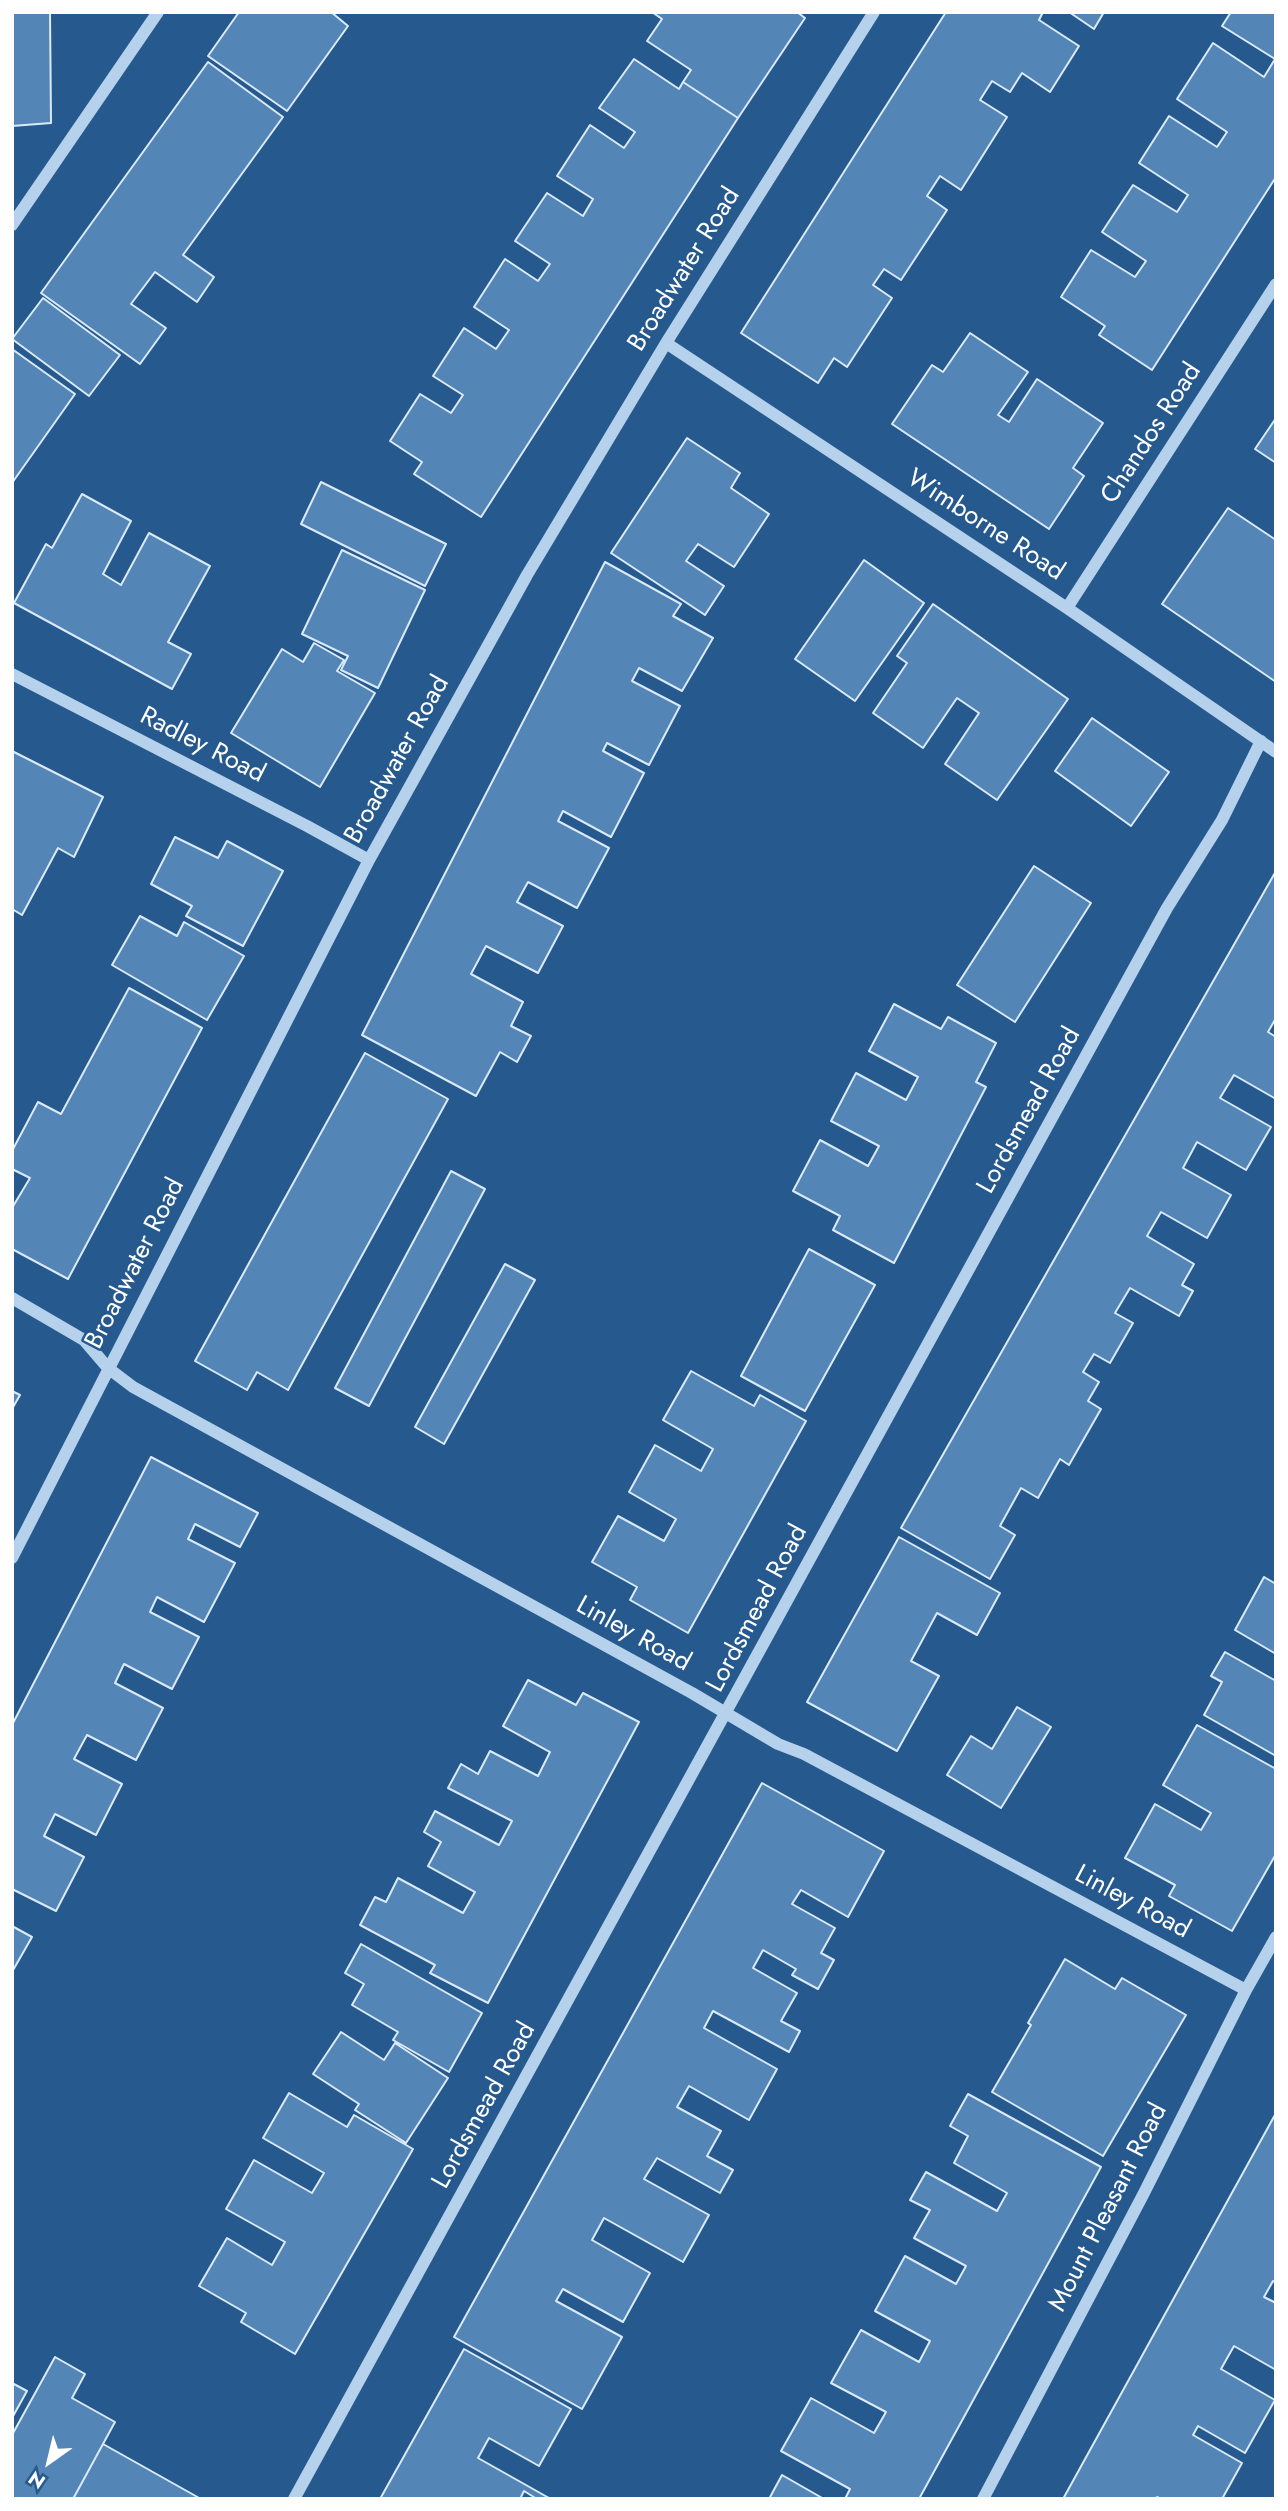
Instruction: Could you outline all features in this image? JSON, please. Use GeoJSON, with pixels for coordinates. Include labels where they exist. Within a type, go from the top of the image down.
{"type":"FeatureCollection","features":[{"type":"Feature","properties":{"kind":"street"},"geometry":{"type":"LineString","coordinates":[[12,225],[158,12]]}},
{"type":"Feature","properties":{"kind":"street","name":"Broadwater Road"},"geometry":{"type":"LineString","coordinates":[[12,1558],[369,860],[527,575],[666,343],[874,12]]}},
{"type":"Feature","properties":{"kind":"street","name":"Chandos Road"},"geometry":{"type":"LineString","coordinates":[[1067,608],[1276,284]]}},
{"type":"Feature","properties":{"kind":"street","name":"Wimborne Road"},"geometry":{"type":"LineString","coordinates":[[666,343],[1067,608],[1276,752]]}},
{"type":"Feature","properties":{"kind":"street","name":"Radley Road"},"geometry":{"type":"LineString","coordinates":[[12,674],[369,860]]}},
{"type":"Feature","properties":{"kind":"street","name":"Lordsmead Road"},"geometry":{"type":"LineString","coordinates":[[295,2499],[1167,908],[1222,820],[1261,741]]}},
{"type":"Feature","properties":{"kind":"street","name":"Linley Road"},"geometry":{"type":"LineString","coordinates":[[12,1298],[84,1340],[108,1368],[133,1387],[778,1744],[804,1754],[1246,1990]]}},
{"type":"Feature","properties":{"kind":"street","name":"Mount Pleasant Road"},"geometry":{"type":"LineString","coordinates":[[983,2499],[1144,2193],[1246,1990],[1276,1937]]}},
{"type":"Feature","properties":{"kind":"building"},"geometry":{"type":"Polygon","coordinates":[[[12,12],[50,12],[51,123],[12,126],[12,12]]]}},
{"type":"Feature","properties":{"kind":"building"},"geometry":{"type":"Polygon","coordinates":[[[239,12],[331,12],[348,26],[287,111],[208,56],[239,12]]]}},
{"type":"Feature","properties":{"kind":"building"},"geometry":{"type":"Polygon","coordinates":[[[652,12],[797,12],[805,18],[738,118],[683,82],[691,70],[647,41],[662,19],[652,12]]]}},
{"type":"Feature","properties":{"kind":"building"},"geometry":{"type":"Polygon","coordinates":[[[946,12],[1043,12],[1039,20],[1079,46],[1050,92],[1022,73],[1010,92],[992,81],[980,100],[1007,117],[961,190],[940,176],[927,196],[947,210],[901,280],[884,269],[873,285],[892,298],[847,367],[834,358],[818,383],[741,333],[946,12]]]}},
{"type":"Feature","properties":{"kind":"building"},"geometry":{"type":"Polygon","coordinates":[[[1069,12],[1104,12],[1094,29],[1069,12]]]}},
{"type":"Feature","properties":{"kind":"building"},"geometry":{"type":"Polygon","coordinates":[[[1231,12],[1276,12],[1276,177],[1152,370],[1099,335],[1105,326],[1061,297],[1091,250],[1135,277],[1146,261],[1102,232],[1133,185],[1177,212],[1188,195],[1139,163],[1169,116],[1217,147],[1227,132],[1177,99],[1213,43],[1264,77],[1275,59],[1222,26],[1231,12]]]}},
{"type":"Feature","properties":{"kind":"building"},"geometry":{"type":"Polygon","coordinates":[[[634,59],[679,89],[683,82],[738,118],[481,517],[414,474],[422,462],[390,441],[420,394],[451,413],[463,395],[433,376],[464,328],[496,349],[509,330],[474,307],[505,259],[538,281],[550,264],[515,241],[547,193],[583,216],[593,199],[557,176],[590,125],[624,148],[635,132],[599,108],[634,59]]]}},
{"type":"Feature","properties":{"kind":"building"},"geometry":{"type":"Polygon","coordinates":[[[208,62],[283,117],[183,255],[214,277],[197,302],[155,272],[131,304],[166,328],[140,364],[41,293],[208,62]]]}},
{"type":"Feature","properties":{"kind":"building"},"geometry":{"type":"Polygon","coordinates":[[[43,298],[120,355],[89,396],[12,339],[43,298]]]}},
{"type":"Feature","properties":{"kind":"building"},"geometry":{"type":"Polygon","coordinates":[[[970,333],[1028,372],[998,415],[1009,422],[1037,379],[1103,423],[1073,468],[1084,476],[1049,529],[892,424],[932,365],[943,372],[970,333]]]}},
{"type":"Feature","properties":{"kind":"building"},"geometry":{"type":"Polygon","coordinates":[[[12,349],[75,394],[12,483],[12,349]]]}},
{"type":"Feature","properties":{"kind":"building"},"geometry":{"type":"Polygon","coordinates":[[[1276,418],[1276,463],[1255,449],[1276,418]]]}},
{"type":"Feature","properties":{"kind":"building"},"geometry":{"type":"Polygon","coordinates":[[[687,438],[740,473],[731,488],[769,514],[734,567],[698,544],[686,561],[724,586],[705,615],[611,553],[687,438]]]}},
{"type":"Feature","properties":{"kind":"building"},"geometry":{"type":"Polygon","coordinates":[[[321,482],[446,544],[425,586],[301,524],[321,482]]]}},
{"type":"Feature","properties":{"kind":"building"},"geometry":{"type":"Polygon","coordinates":[[[82,494],[131,521],[103,574],[121,585],[149,533],[210,566],[168,642],[191,654],[172,689],[14,603],[46,544],[52,548],[82,494]]]}},
{"type":"Feature","properties":{"kind":"building"},"geometry":{"type":"Polygon","coordinates":[[[1228,508],[1276,540],[1276,682],[1162,604],[1228,508]]]}},
{"type":"Feature","properties":{"kind":"building"},"geometry":{"type":"Polygon","coordinates":[[[342,550],[425,590],[378,688],[341,670],[348,656],[302,634],[342,550]]]}},
{"type":"Feature","properties":{"kind":"building"},"geometry":{"type":"Polygon","coordinates":[[[864,560],[924,603],[855,701],[795,659],[864,560]]]}},
{"type":"Feature","properties":{"kind":"building"},"geometry":{"type":"Polygon","coordinates":[[[605,562],[681,604],[673,616],[713,638],[682,691],[639,668],[632,681],[680,706],[649,765],[607,743],[603,751],[644,773],[611,837],[563,811],[558,821],[609,848],[577,908],[528,882],[517,902],[563,926],[538,973],[486,946],[471,974],[523,1002],[511,1026],[531,1036],[517,1062],[500,1052],[476,1096],[362,1035],[605,562]]]}},
{"type":"Feature","properties":{"kind":"building"},"geometry":{"type":"Polygon","coordinates":[[[933,604],[1068,699],[997,800],[945,764],[979,713],[957,698],[923,748],[873,713],[907,663],[897,656],[933,604]]]}},
{"type":"Feature","properties":{"kind":"building"},"geometry":{"type":"Polygon","coordinates":[[[314,643],[344,660],[337,671],[375,693],[320,787],[231,733],[282,649],[303,662],[314,643]]]}},
{"type":"Feature","properties":{"kind":"building"},"geometry":{"type":"Polygon","coordinates":[[[1092,718],[1169,772],[1131,826],[1055,771],[1092,718]]]}},
{"type":"Feature","properties":{"kind":"building"},"geometry":{"type":"Polygon","coordinates":[[[12,751],[103,797],[74,857],[58,848],[22,915],[12,909],[12,751]]]}},
{"type":"Feature","properties":{"kind":"building"},"geometry":{"type":"Polygon","coordinates":[[[175,837],[218,858],[227,841],[283,871],[243,946],[186,916],[192,906],[151,884],[175,837]]]}},
{"type":"Feature","properties":{"kind":"building"},"geometry":{"type":"Polygon","coordinates":[[[1034,866],[1091,903],[1015,1022],[957,985],[1034,866]]]}},
{"type":"Feature","properties":{"kind":"building"},"geometry":{"type":"Polygon","coordinates":[[[1276,871],[1276,1018],[1268,1032],[1276,1037],[1276,1099],[1234,1075],[1220,1098],[1271,1127],[1246,1170],[1197,1142],[1183,1168],[1231,1195],[1207,1238],[1161,1212],[1147,1236],[1194,1264],[1182,1285],[1193,1291],[1179,1316],[1130,1288],[1115,1313],[1133,1323],[1110,1363],[1094,1354],[1083,1372],[1099,1382],[1088,1401],[1101,1409],[1069,1465],[1060,1459],[1038,1498],[1021,1488],[1000,1526],[1015,1535],[990,1579],[901,1528],[1276,871]]]}},
{"type":"Feature","properties":{"kind":"building"},"geometry":{"type":"Polygon","coordinates":[[[140,916],[177,936],[184,922],[244,956],[207,1020],[112,965],[140,916]]]}},
{"type":"Feature","properties":{"kind":"building"},"geometry":{"type":"Polygon","coordinates":[[[129,988],[202,1028],[68,1279],[12,1249],[12,1208],[30,1178],[12,1169],[12,1151],[38,1102],[61,1114],[129,988]]]}},
{"type":"Feature","properties":{"kind":"building"},"geometry":{"type":"Polygon","coordinates":[[[894,1004],[941,1029],[948,1017],[996,1043],[976,1082],[986,1087],[894,1263],[833,1230],[840,1216],[793,1191],[820,1140],[868,1166],[879,1146],[831,1121],[856,1073],[906,1100],[918,1077],[869,1051],[894,1004]]]}},
{"type":"Feature","properties":{"kind":"building"},"geometry":{"type":"Polygon","coordinates":[[[365,1053],[448,1099],[288,1390],[257,1372],[247,1390],[195,1361],[365,1053]]]}},
{"type":"Feature","properties":{"kind":"building"},"geometry":{"type":"Polygon","coordinates":[[[451,1171],[485,1189],[369,1406],[335,1388],[451,1171]]]}},
{"type":"Feature","properties":{"kind":"building"},"geometry":{"type":"Polygon","coordinates":[[[809,1249],[875,1285],[805,1411],[741,1376],[809,1249]]]}},
{"type":"Feature","properties":{"kind":"building"},"geometry":{"type":"Polygon","coordinates":[[[505,1264],[535,1280],[444,1444],[415,1427],[505,1264]]]}},
{"type":"Feature","properties":{"kind":"building"},"geometry":{"type":"Polygon","coordinates":[[[691,1371],[754,1406],[760,1395],[806,1421],[688,1633],[630,1600],[637,1587],[592,1562],[618,1516],[664,1541],[676,1519],[629,1492],[655,1445],[701,1471],[713,1449],[663,1420],[691,1371]]]}},
{"type":"Feature","properties":{"kind":"building"},"geometry":{"type":"Polygon","coordinates":[[[12,1391],[20,1395],[12,1409],[12,1391]]]}},
{"type":"Feature","properties":{"kind":"building"},"geometry":{"type":"Polygon","coordinates":[[[151,1457],[258,1513],[240,1547],[195,1524],[188,1539],[235,1563],[204,1622],[157,1597],[150,1612],[199,1637],[172,1689],[124,1664],[115,1683],[163,1708],[136,1760],[87,1735],[74,1759],[122,1784],[96,1835],[55,1814],[44,1836],[84,1857],[56,1911],[12,1889],[12,1725],[151,1457]]]}},
{"type":"Feature","properties":{"kind":"building"},"geometry":{"type":"Polygon","coordinates":[[[899,1537],[1000,1593],[977,1635],[937,1613],[911,1661],[939,1676],[897,1751],[807,1702],[899,1537]]]}},
{"type":"Feature","properties":{"kind":"building"},"geometry":{"type":"Polygon","coordinates":[[[1264,1577],[1276,1584],[1276,1654],[1235,1630],[1264,1577]]]}},
{"type":"Feature","properties":{"kind":"building"},"geometry":{"type":"Polygon","coordinates":[[[1225,1652],[1276,1681],[1276,1756],[1204,1715],[1222,1682],[1211,1676],[1225,1652]]]}},
{"type":"Feature","properties":{"kind":"building"},"geometry":{"type":"Polygon","coordinates":[[[528,1680],[576,1705],[583,1693],[639,1722],[488,2003],[430,1973],[435,1965],[360,1925],[375,1897],[386,1902],[398,1878],[463,1913],[475,1892],[428,1866],[441,1842],[424,1832],[435,1811],[499,1845],[512,1821],[448,1788],[461,1764],[478,1774],[490,1751],[538,1776],[550,1752],[503,1726],[528,1680]]]}},
{"type":"Feature","properties":{"kind":"building"},"geometry":{"type":"Polygon","coordinates":[[[1017,1707],[1051,1727],[1001,1808],[947,1775],[971,1736],[992,1749],[1017,1707]]]}},
{"type":"Feature","properties":{"kind":"building"},"geometry":{"type":"Polygon","coordinates":[[[1197,1725],[1276,1769],[1276,1854],[1232,1931],[1169,1896],[1175,1885],[1125,1858],[1155,1804],[1201,1830],[1211,1813],[1163,1785],[1197,1725]]]}},
{"type":"Feature","properties":{"kind":"building"},"geometry":{"type":"Polygon","coordinates":[[[762,1783],[884,1851],[848,1917],[801,1890],[792,1904],[835,1928],[821,1953],[834,1960],[818,1989],[792,1975],[796,1969],[763,1950],[753,1968],[797,1993],[781,2021],[800,2031],[789,2052],[713,2011],[704,2028],[777,2069],[749,2120],[689,2086],[677,2107],[721,2131],[707,2156],[733,2170],[720,2193],[657,2158],[644,2179],[709,2215],[683,2262],[604,2218],[592,2240],[650,2273],[623,2322],[563,2289],[556,2301],[622,2337],[582,2409],[454,2337],[762,1783]]]}},
{"type":"Feature","properties":{"kind":"building"},"geometry":{"type":"Polygon","coordinates":[[[12,1926],[32,1937],[12,1972],[12,1926]]]}},
{"type":"Feature","properties":{"kind":"building"},"geometry":{"type":"Polygon","coordinates":[[[361,1944],[482,2013],[449,2072],[393,2040],[398,2032],[352,2005],[364,1984],[345,1973],[361,1944]]]}},
{"type":"Feature","properties":{"kind":"building"},"geometry":{"type":"Polygon","coordinates":[[[1065,1959],[1115,1989],[1122,1978],[1186,2015],[1103,2156],[992,2092],[1065,1959]]]}},
{"type":"Feature","properties":{"kind":"building"},"geometry":{"type":"Polygon","coordinates":[[[341,2032],[384,2060],[395,2043],[448,2078],[406,2143],[355,2110],[359,2104],[313,2074],[341,2032]]]}},
{"type":"Feature","properties":{"kind":"building"},"geometry":{"type":"Polygon","coordinates":[[[289,2093],[347,2127],[354,2115],[413,2149],[295,2354],[241,2322],[246,2313],[199,2286],[227,2238],[272,2265],[285,2242],[226,2209],[254,2160],[312,2193],[324,2173],[263,2138],[289,2093]]]}},
{"type":"Feature","properties":{"kind":"building"},"geometry":{"type":"Polygon","coordinates":[[[968,2094],[1101,2167],[919,2499],[845,2499],[850,2489],[781,2451],[811,2398],[874,2433],[886,2412],[831,2383],[861,2330],[919,2362],[930,2341],[875,2311],[905,2256],[956,2284],[966,2266],[914,2238],[930,2210],[910,2200],[926,2172],[997,2211],[1007,2193],[954,2163],[968,2136],[950,2126],[968,2094]]]}},
{"type":"Feature","properties":{"kind":"building"},"geometry":{"type":"Polygon","coordinates":[[[1276,2113],[1276,2283],[1273,2281],[1264,2297],[1276,2303],[1276,2370],[1234,2346],[1221,2369],[1275,2400],[1245,2453],[1198,2426],[1193,2435],[1242,2463],[1222,2499],[1063,2499],[1276,2113]]]}},
{"type":"Feature","properties":{"kind":"building"},"geometry":{"type":"Polygon","coordinates":[[[464,2349],[571,2409],[539,2466],[489,2438],[478,2458],[549,2498],[537,2499],[524,2491],[520,2499],[380,2499],[464,2349]]]}},
{"type":"Feature","properties":{"kind":"building"},"geometry":{"type":"Polygon","coordinates":[[[55,2357],[85,2374],[72,2398],[115,2422],[73,2499],[12,2499],[12,2435],[55,2357]]]}},
{"type":"Feature","properties":{"kind":"building"},"geometry":{"type":"Polygon","coordinates":[[[12,2383],[27,2391],[12,2418],[12,2383]]]}},
{"type":"Feature","properties":{"kind":"building"},"geometry":{"type":"Polygon","coordinates":[[[103,2444],[201,2499],[73,2499],[103,2444]]]}},
{"type":"Feature","properties":{"kind":"building"},"geometry":{"type":"Polygon","coordinates":[[[782,2475],[824,2499],[769,2499],[782,2475]]]}}]}
